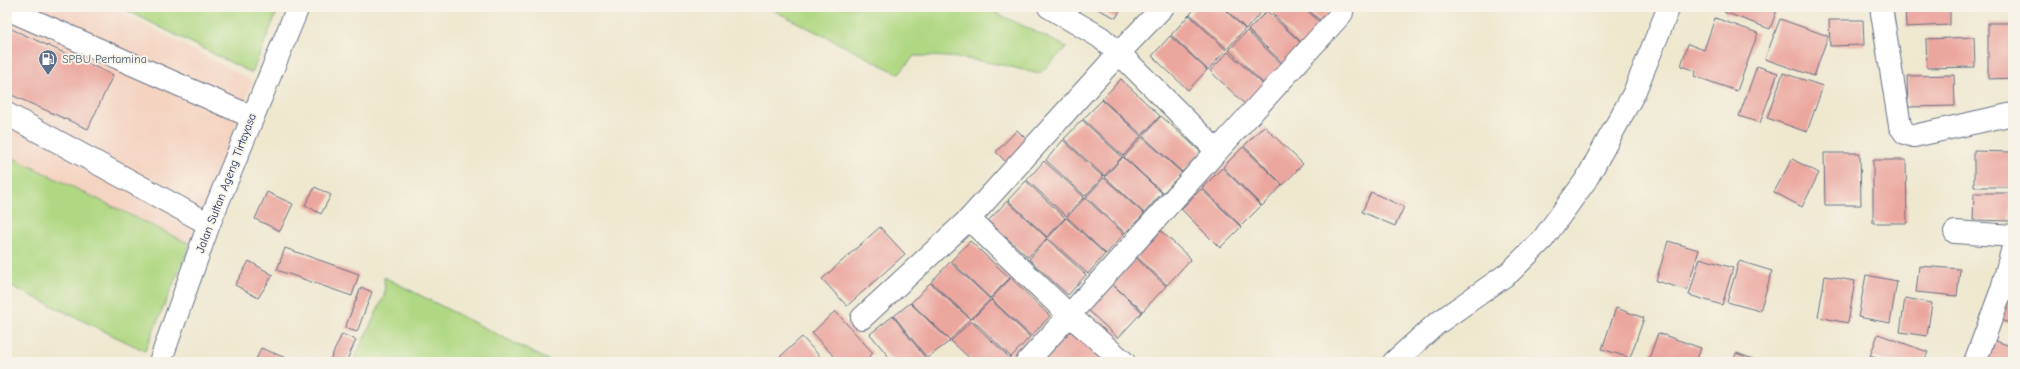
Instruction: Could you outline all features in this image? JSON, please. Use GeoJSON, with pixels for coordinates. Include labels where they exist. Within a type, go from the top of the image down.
{"type":"FeatureCollection","features":[{"type":"Feature","properties":{"kind":"street","name":"Jalan Sultan Ageng Tirtayasa"},"geometry":{"type":"LineString","coordinates":[[160,362],[209,224],[298,7]]}},
{"type":"Feature","properties":{"kind":"street"},"geometry":{"type":"LineString","coordinates":[[1049,7],[1100,37],[1119,52],[1217,151]]}},
{"type":"Feature","properties":{"kind":"street"},"geometry":{"type":"LineString","coordinates":[[862,318],[969,219],[1119,52],[1163,7]]}},
{"type":"Feature","properties":{"kind":"street"},"geometry":{"type":"LineString","coordinates":[[1394,362],[1435,325],[1510,272],[1543,239],[1586,180],[1634,93],[1668,7]]}},
{"type":"Feature","properties":{"kind":"street"},"geometry":{"type":"LineString","coordinates":[[1881,7],[1900,126],[1905,133],[1914,136],[2013,114]]}},
{"type":"Feature","properties":{"kind":"street"},"geometry":{"type":"LineString","coordinates":[[7,9],[252,117]]}},
{"type":"Feature","properties":{"kind":"street"},"geometry":{"type":"LineString","coordinates":[[1027,362],[1342,13]]}},
{"type":"Feature","properties":{"kind":"street"},"geometry":{"type":"LineString","coordinates":[[7,114],[209,224]]}},
{"type":"Feature","properties":{"kind":"street"},"geometry":{"type":"LineString","coordinates":[[969,219],[1069,315],[1124,362]]}},
{"type":"Feature","properties":{"kind":"street"},"geometry":{"type":"LineString","coordinates":[[1955,232],[2013,236]]}},
{"type":"Feature","properties":{"kind":"street"},"geometry":{"type":"LineString","coordinates":[[1975,362],[2002,289],[2013,247]]}},
{"type":"Feature","properties":{"kind":"shaded area"},"geometry":{"type":"Polygon","coordinates":[[[7,7],[110,7],[253,81],[190,244],[7,155],[7,7]]]}},
{"type":"Feature","properties":{"kind":"green space"},"geometry":{"type":"Polygon","coordinates":[[[120,7],[279,7],[252,73],[120,7]]]}},
{"type":"Feature","properties":{"kind":"green space"},"geometry":{"type":"Polygon","coordinates":[[[767,7],[984,7],[1067,47],[1039,74],[977,60],[914,56],[899,74],[767,7]]]}},
{"type":"Feature","properties":{"kind":"green space"},"geometry":{"type":"Polygon","coordinates":[[[7,155],[190,244],[145,351],[7,284],[7,155]]]}},
{"type":"Feature","properties":{"kind":"green space"},"geometry":{"type":"Polygon","coordinates":[[[384,277],[552,362],[353,362],[385,294],[384,277]]]}},
{"type":"Feature","properties":{"kind":"building"},"geometry":{"type":"Polygon","coordinates":[[[1093,7],[1122,7],[1116,18],[1093,7]]]}},
{"type":"Feature","properties":{"kind":"building"},"geometry":{"type":"Polygon","coordinates":[[[1197,7],[1222,7],[1245,29],[1227,49],[1190,14],[1197,7]]]}},
{"type":"Feature","properties":{"kind":"building"},"geometry":{"type":"Polygon","coordinates":[[[1223,7],[1262,7],[1264,9],[1246,29],[1223,7]]]}},
{"type":"Feature","properties":{"kind":"building"},"geometry":{"type":"Polygon","coordinates":[[[1270,7],[1303,7],[1323,25],[1304,45],[1268,9],[1270,7]]]}},
{"type":"Feature","properties":{"kind":"building"},"geometry":{"type":"Polygon","coordinates":[[[1305,7],[1340,7],[1324,24],[1305,7]]]}},
{"type":"Feature","properties":{"kind":"building"},"geometry":{"type":"Polygon","coordinates":[[[1726,7],[1778,7],[1770,29],[1724,12],[1726,7]]]}},
{"type":"Feature","properties":{"kind":"building"},"geometry":{"type":"Polygon","coordinates":[[[1905,7],[1950,7],[1950,25],[1906,27],[1905,7]]]}},
{"type":"Feature","properties":{"kind":"building"},"geometry":{"type":"Polygon","coordinates":[[[1267,11],[1304,46],[1285,65],[1248,30],[1267,11]]]}},
{"type":"Feature","properties":{"kind":"building"},"geometry":{"type":"Polygon","coordinates":[[[1189,15],[1226,50],[1208,70],[1171,35],[1189,15]]]}},
{"type":"Feature","properties":{"kind":"building"},"geometry":{"type":"Polygon","coordinates":[[[1715,18],[1758,33],[1737,91],[1694,76],[1696,71],[1681,66],[1688,44],[1704,50],[1715,18]]]}},
{"type":"Feature","properties":{"kind":"building"},"geometry":{"type":"Polygon","coordinates":[[[1780,19],[1828,36],[1814,76],[1765,59],[1780,19]]]}},
{"type":"Feature","properties":{"kind":"building"},"geometry":{"type":"Polygon","coordinates":[[[1829,20],[1863,20],[1864,45],[1830,46],[1829,20]]]}},
{"type":"Feature","properties":{"kind":"building"},"geometry":{"type":"Polygon","coordinates":[[[1988,23],[2013,23],[2013,78],[1988,79],[1988,23]]]}},
{"type":"Feature","properties":{"kind":"building"},"geometry":{"type":"Polygon","coordinates":[[[7,27],[113,75],[88,129],[7,93],[7,27]]]}},
{"type":"Feature","properties":{"kind":"building"},"geometry":{"type":"Polygon","coordinates":[[[1247,31],[1284,66],[1266,86],[1229,50],[1247,31]]]}},
{"type":"Feature","properties":{"kind":"building"},"geometry":{"type":"Polygon","coordinates":[[[1170,36],[1207,70],[1188,90],[1152,56],[1170,36]]]}},
{"type":"Feature","properties":{"kind":"building"},"geometry":{"type":"Polygon","coordinates":[[[1974,37],[1975,67],[1927,68],[1926,39],[1974,37]]]}},
{"type":"Feature","properties":{"kind":"building"},"geometry":{"type":"Polygon","coordinates":[[[1228,52],[1265,86],[1247,106],[1210,71],[1228,52]]]}},
{"type":"Feature","properties":{"kind":"building"},"geometry":{"type":"Polygon","coordinates":[[[1757,66],[1778,73],[1760,123],[1739,116],[1757,66]]]}},
{"type":"Feature","properties":{"kind":"building"},"geometry":{"type":"Polygon","coordinates":[[[1783,73],[1823,86],[1807,132],[1767,118],[1783,73]]]}},
{"type":"Feature","properties":{"kind":"building"},"geometry":{"type":"Polygon","coordinates":[[[1954,75],[1955,106],[1908,107],[1907,76],[1954,75]]]}},
{"type":"Feature","properties":{"kind":"building"},"geometry":{"type":"Polygon","coordinates":[[[1121,79],[1160,116],[1142,135],[1102,99],[1121,79]]]}},
{"type":"Feature","properties":{"kind":"building"},"geometry":{"type":"Polygon","coordinates":[[[1102,100],[1141,136],[1123,156],[1083,119],[1102,100]]]}},
{"type":"Feature","properties":{"kind":"building"},"geometry":{"type":"Polygon","coordinates":[[[1161,116],[1201,152],[1182,172],[1143,136],[1161,116]]]}},
{"type":"Feature","properties":{"kind":"building"},"geometry":{"type":"Polygon","coordinates":[[[1082,120],[1122,157],[1104,176],[1064,139],[1082,120]]]}},
{"type":"Feature","properties":{"kind":"building"},"geometry":{"type":"Polygon","coordinates":[[[1264,126],[1303,164],[1283,185],[1244,146],[1264,126]]]}},
{"type":"Feature","properties":{"kind":"building"},"geometry":{"type":"Polygon","coordinates":[[[1017,130],[1028,141],[1007,163],[996,152],[1017,130]]]}},
{"type":"Feature","properties":{"kind":"building"},"geometry":{"type":"Polygon","coordinates":[[[1142,137],[1182,173],[1163,193],[1124,157],[1142,137]]]}},
{"type":"Feature","properties":{"kind":"building"},"geometry":{"type":"Polygon","coordinates":[[[1063,140],[1103,177],[1085,196],[1046,160],[1063,140]]]}},
{"type":"Feature","properties":{"kind":"building"},"geometry":{"type":"Polygon","coordinates":[[[1243,147],[1282,185],[1262,206],[1223,167],[1243,147]]]}},
{"type":"Feature","properties":{"kind":"building"},"geometry":{"type":"Polygon","coordinates":[[[1974,151],[2013,152],[2013,187],[1974,187],[1974,151]]]}},
{"type":"Feature","properties":{"kind":"building"},"geometry":{"type":"Polygon","coordinates":[[[1824,153],[1860,153],[1861,205],[1825,205],[1824,153]]]}},
{"type":"Feature","properties":{"kind":"building"},"geometry":{"type":"Polygon","coordinates":[[[1123,157],[1162,193],[1144,213],[1105,177],[1123,157]]]}},
{"type":"Feature","properties":{"kind":"building"},"geometry":{"type":"Polygon","coordinates":[[[1792,159],[1819,173],[1802,207],[1774,192],[1792,159]]]}},
{"type":"Feature","properties":{"kind":"building"},"geometry":{"type":"Polygon","coordinates":[[[1873,160],[1906,160],[1907,223],[1873,223],[1873,160]]]}},
{"type":"Feature","properties":{"kind":"building"},"geometry":{"type":"Polygon","coordinates":[[[1044,161],[1084,197],[1066,216],[1027,180],[1044,161]]]}},
{"type":"Feature","properties":{"kind":"building"},"geometry":{"type":"Polygon","coordinates":[[[1222,168],[1261,206],[1241,226],[1202,188],[1222,168]]]}},
{"type":"Feature","properties":{"kind":"building"},"geometry":{"type":"Polygon","coordinates":[[[1104,178],[1144,214],[1125,233],[1086,197],[1104,178]]]}},
{"type":"Feature","properties":{"kind":"building"},"geometry":{"type":"Polygon","coordinates":[[[1026,181],[1065,218],[1047,237],[1008,200],[1026,181]]]}},
{"type":"Feature","properties":{"kind":"building"},"geometry":{"type":"Polygon","coordinates":[[[315,187],[331,195],[321,214],[305,205],[315,187]]]}},
{"type":"Feature","properties":{"kind":"building"},"geometry":{"type":"Polygon","coordinates":[[[1201,189],[1241,227],[1220,248],[1181,209],[1201,189]]]}},
{"type":"Feature","properties":{"kind":"building"},"geometry":{"type":"Polygon","coordinates":[[[267,192],[293,204],[280,231],[255,219],[267,192]]]}},
{"type":"Feature","properties":{"kind":"building"},"geometry":{"type":"Polygon","coordinates":[[[1371,192],[1404,207],[1395,226],[1362,212],[1371,192]]]}},
{"type":"Feature","properties":{"kind":"building"},"geometry":{"type":"Polygon","coordinates":[[[1974,193],[2011,193],[2010,221],[1973,220],[1974,193]]]}},
{"type":"Feature","properties":{"kind":"building"},"geometry":{"type":"Polygon","coordinates":[[[1085,198],[1124,234],[1106,254],[1067,217],[1085,198]]]}},
{"type":"Feature","properties":{"kind":"building"},"geometry":{"type":"Polygon","coordinates":[[[1007,201],[1047,238],[1028,257],[988,221],[1007,201]]]}},
{"type":"Feature","properties":{"kind":"building"},"geometry":{"type":"Polygon","coordinates":[[[1066,218],[1105,254],[1088,274],[1048,238],[1066,218]]]}},
{"type":"Feature","properties":{"kind":"building"},"geometry":{"type":"Polygon","coordinates":[[[880,227],[905,254],[847,306],[822,279],[880,227]]]}},
{"type":"Feature","properties":{"kind":"building"},"geometry":{"type":"Polygon","coordinates":[[[1161,231],[1191,259],[1167,285],[1137,257],[1161,231]]]}},
{"type":"Feature","properties":{"kind":"building"},"geometry":{"type":"Polygon","coordinates":[[[1047,239],[1086,275],[1068,295],[1029,259],[1047,239]]]}},
{"type":"Feature","properties":{"kind":"building"},"geometry":{"type":"Polygon","coordinates":[[[970,241],[1010,278],[990,298],[951,261],[970,241]]]}},
{"type":"Feature","properties":{"kind":"building"},"geometry":{"type":"Polygon","coordinates":[[[1668,241],[1699,250],[1687,290],[1656,281],[1668,241]]]}},
{"type":"Feature","properties":{"kind":"building"},"geometry":{"type":"Polygon","coordinates":[[[285,248],[359,274],[352,296],[277,270],[285,248]]]}},
{"type":"Feature","properties":{"kind":"building"},"geometry":{"type":"Polygon","coordinates":[[[1136,258],[1166,286],[1143,311],[1112,284],[1136,258]]]}},
{"type":"Feature","properties":{"kind":"building"},"geometry":{"type":"Polygon","coordinates":[[[1700,258],[1733,268],[1722,305],[1689,295],[1700,258]]]}},
{"type":"Feature","properties":{"kind":"building"},"geometry":{"type":"Polygon","coordinates":[[[249,261],[273,275],[258,298],[235,285],[249,261]]]}},
{"type":"Feature","properties":{"kind":"building"},"geometry":{"type":"Polygon","coordinates":[[[1739,261],[1772,271],[1760,311],[1727,302],[1739,261]]]}},
{"type":"Feature","properties":{"kind":"building"},"geometry":{"type":"Polygon","coordinates":[[[950,262],[990,299],[971,319],[931,282],[950,262]]]}},
{"type":"Feature","properties":{"kind":"building"},"geometry":{"type":"Polygon","coordinates":[[[1919,266],[1960,269],[1957,296],[1916,292],[1919,266]]]}},
{"type":"Feature","properties":{"kind":"building"},"geometry":{"type":"Polygon","coordinates":[[[1866,275],[1897,281],[1890,323],[1858,317],[1866,275]]]}},
{"type":"Feature","properties":{"kind":"building"},"geometry":{"type":"Polygon","coordinates":[[[1825,276],[1855,281],[1848,323],[1818,317],[1825,276]]]}},
{"type":"Feature","properties":{"kind":"building"},"geometry":{"type":"Polygon","coordinates":[[[2013,276],[2013,324],[2000,320],[2013,276]]]}},
{"type":"Feature","properties":{"kind":"building"},"geometry":{"type":"Polygon","coordinates":[[[1011,278],[1050,316],[1031,336],[991,299],[1011,278]]]}},
{"type":"Feature","properties":{"kind":"building"},"geometry":{"type":"Polygon","coordinates":[[[930,283],[970,319],[950,340],[911,303],[930,283]]]}},
{"type":"Feature","properties":{"kind":"building"},"geometry":{"type":"Polygon","coordinates":[[[1112,284],[1142,312],[1118,338],[1088,310],[1112,284]]]}},
{"type":"Feature","properties":{"kind":"building"},"geometry":{"type":"Polygon","coordinates":[[[361,287],[372,292],[357,332],[345,328],[361,287]]]}},
{"type":"Feature","properties":{"kind":"building"},"geometry":{"type":"Polygon","coordinates":[[[1905,298],[1932,303],[1927,336],[1900,332],[1905,298]]]}},
{"type":"Feature","properties":{"kind":"building"},"geometry":{"type":"Polygon","coordinates":[[[991,300],[1030,337],[1011,357],[972,319],[991,300]]]}},
{"type":"Feature","properties":{"kind":"building"},"geometry":{"type":"Polygon","coordinates":[[[910,303],[950,341],[927,358],[894,316],[910,303]]]}},
{"type":"Feature","properties":{"kind":"building"},"geometry":{"type":"Polygon","coordinates":[[[1616,308],[1644,318],[1630,358],[1602,349],[1616,308]]]}},
{"type":"Feature","properties":{"kind":"building"},"geometry":{"type":"Polygon","coordinates":[[[835,311],[873,353],[864,362],[839,362],[812,333],[835,311]]]}},
{"type":"Feature","properties":{"kind":"building"},"geometry":{"type":"Polygon","coordinates":[[[893,316],[926,359],[923,362],[893,362],[870,334],[893,316]]]}},
{"type":"Feature","properties":{"kind":"building"},"geometry":{"type":"Polygon","coordinates":[[[971,321],[1010,358],[1006,362],[974,362],[951,341],[971,321]]]}},
{"type":"Feature","properties":{"kind":"building"},"geometry":{"type":"Polygon","coordinates":[[[1070,330],[1110,362],[1040,362],[1070,330]]]}},
{"type":"Feature","properties":{"kind":"building"},"geometry":{"type":"Polygon","coordinates":[[[1658,333],[1701,348],[1696,362],[1648,362],[1658,333]]]}},
{"type":"Feature","properties":{"kind":"building"},"geometry":{"type":"Polygon","coordinates":[[[342,334],[356,340],[346,362],[329,362],[342,334]]]}},
{"type":"Feature","properties":{"kind":"building"},"geometry":{"type":"Polygon","coordinates":[[[1878,334],[1928,352],[1924,362],[1887,362],[1870,356],[1878,334]]]}},
{"type":"Feature","properties":{"kind":"building"},"geometry":{"type":"Polygon","coordinates":[[[802,337],[825,362],[774,362],[802,337]]]}},
{"type":"Feature","properties":{"kind":"building"},"geometry":{"type":"Polygon","coordinates":[[[1993,340],[2013,347],[2013,362],[1985,362],[1993,340]]]}},
{"type":"Feature","properties":{"kind":"building"},"geometry":{"type":"Polygon","coordinates":[[[261,348],[286,358],[284,362],[255,362],[261,348]]]}},
{"type":"Feature","properties":{"kind":"building"},"geometry":{"type":"Polygon","coordinates":[[[1736,353],[1762,362],[1733,362],[1736,353]]]}},
{"type":"Feature","properties":{"kind":"place","name":"SPBU Pertamina"},"geometry":{"type":"Point","coordinates":[48,76]}}]}
